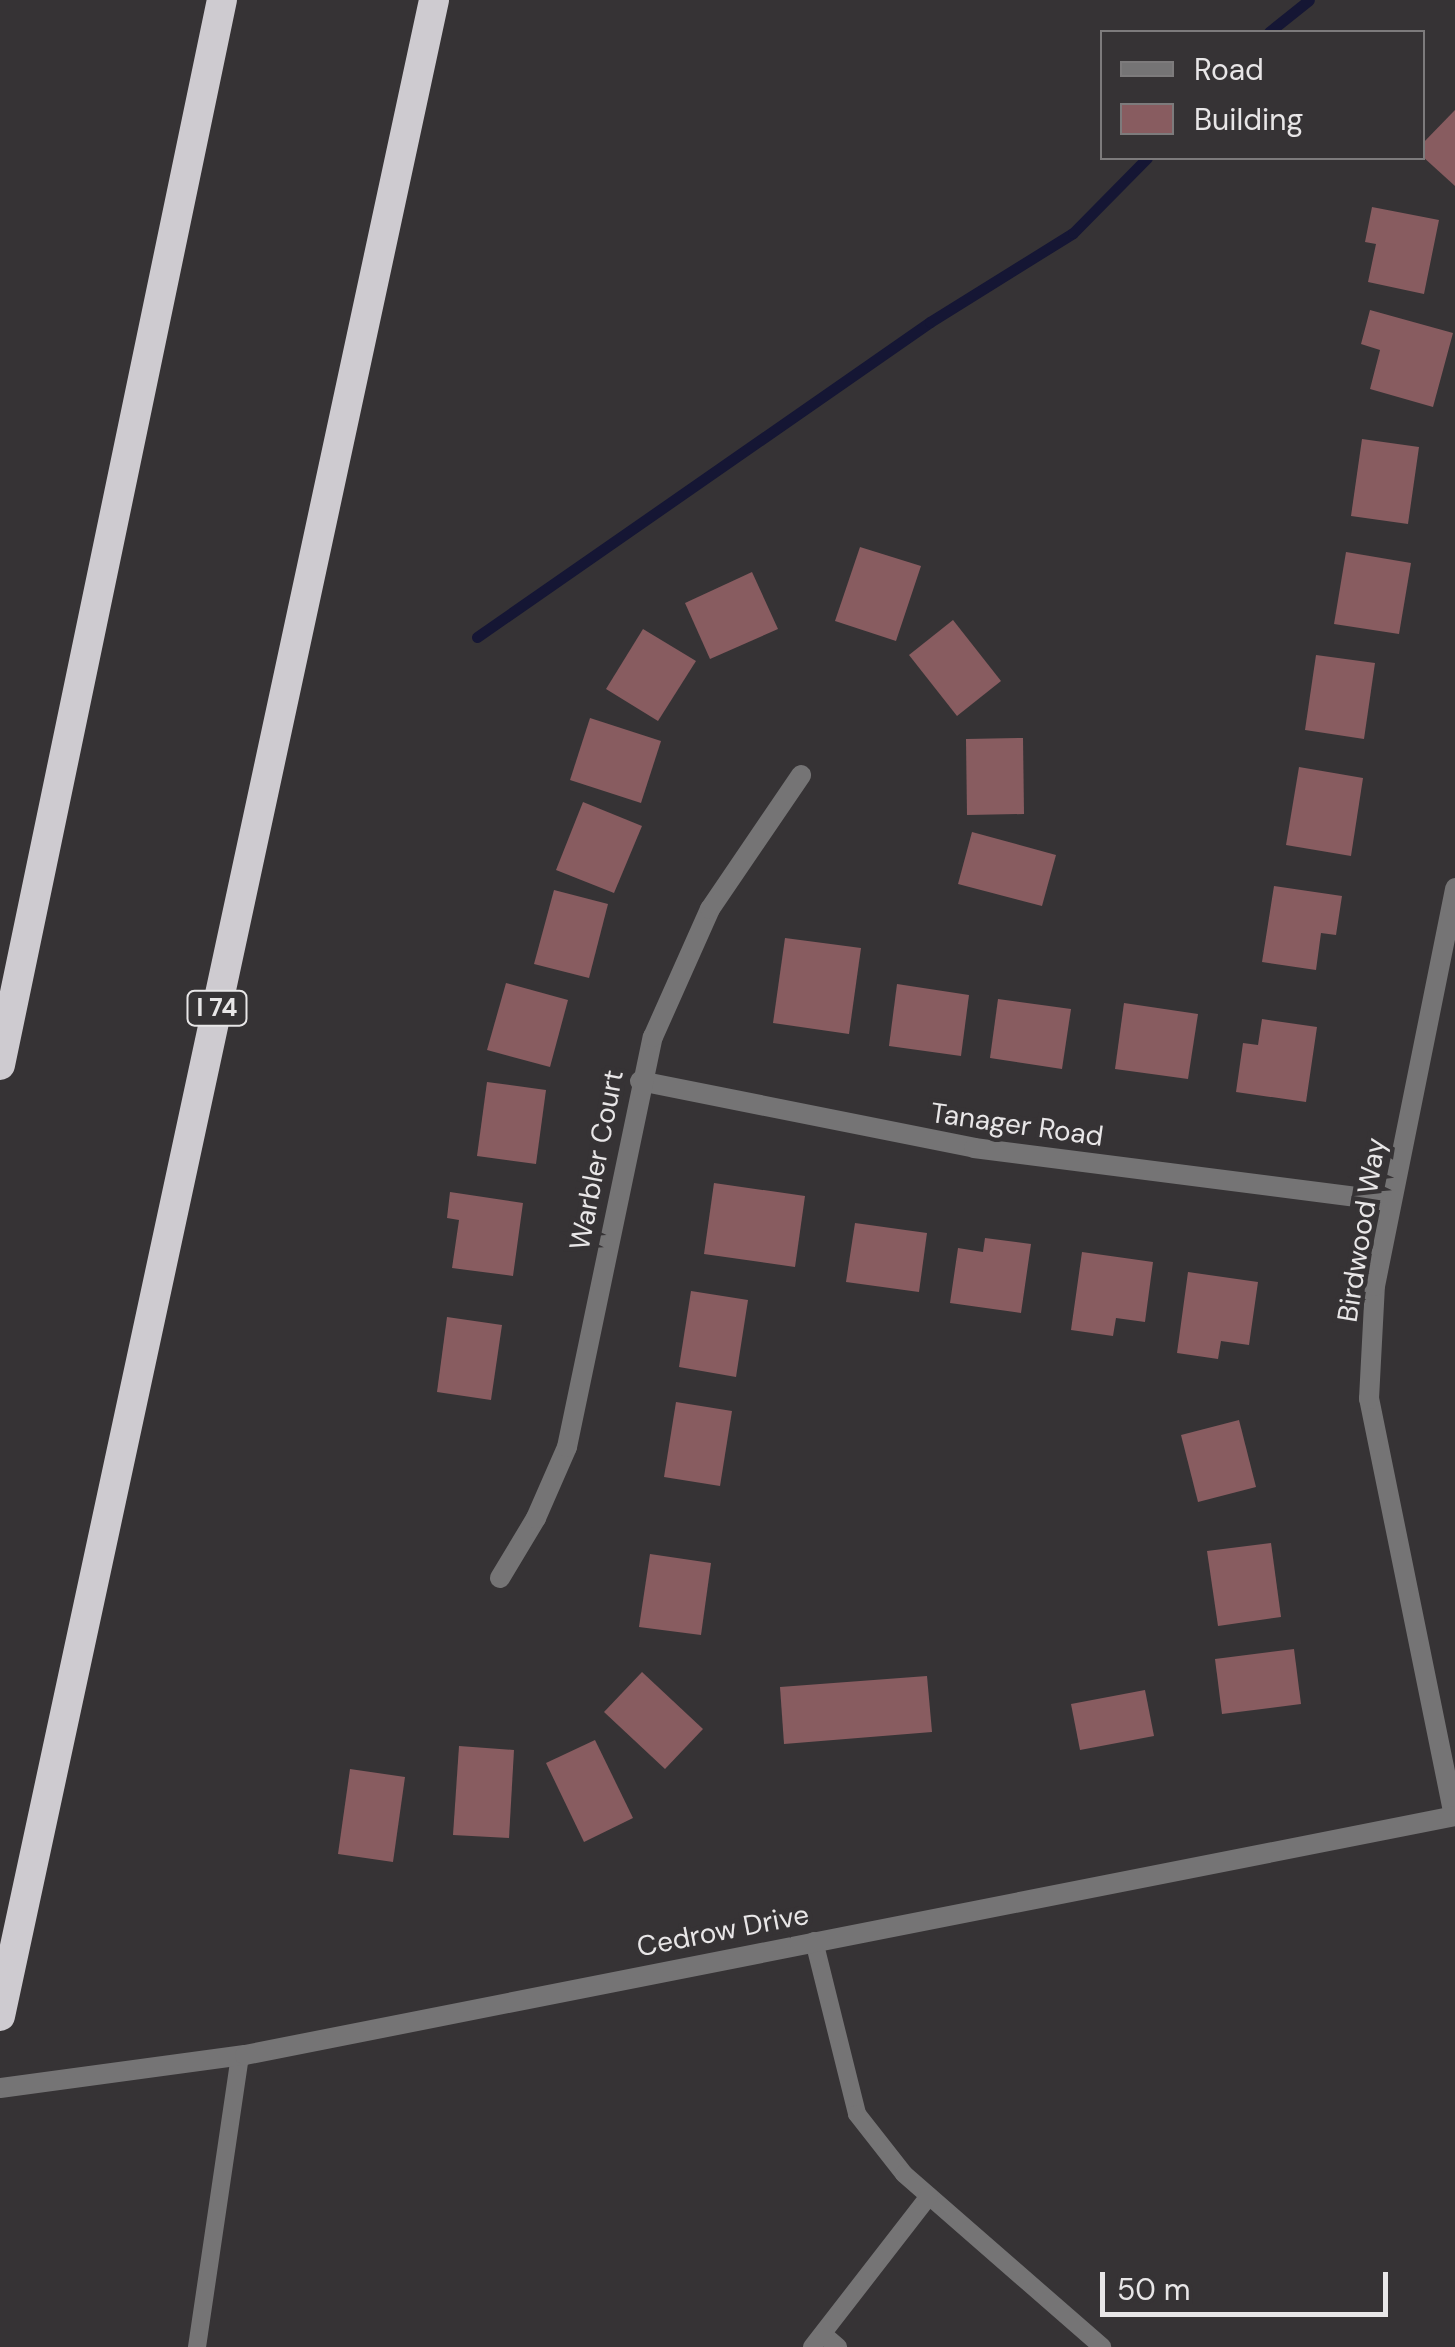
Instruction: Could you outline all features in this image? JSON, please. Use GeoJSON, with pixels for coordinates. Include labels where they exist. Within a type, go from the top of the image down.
{"type":"FeatureCollection","features":[{"type":"Feature","properties":{"kind":"highway"},"geometry":{"type":"LineString","coordinates":[[0,1064],[222,0]]}},
{"type":"Feature","properties":{"kind":"highway","name":"I 74"},"geometry":{"type":"LineString","coordinates":[[0,2016],[434,0]]}},
{"type":"Feature","properties":{"kind":"street","name":"Warbler Court"},"geometry":{"type":"LineString","coordinates":[[500,1578],[536,1518],[567,1447],[640,1081],[669,994],[710,909],[802,775]]}},
{"type":"Feature","properties":{"kind":"street","name":"Birdwood Way"},"geometry":{"type":"LineString","coordinates":[[1454,1816],[1369,1400],[1375,1286],[1455,888]]}},
{"type":"Feature","properties":{"kind":"street","name":"Tanager Road"},"geometry":{"type":"LineString","coordinates":[[640,1081],[974,1148],[1390,1201]]}},
{"type":"Feature","properties":{"kind":"street","name":"Cedrow Drive"},"geometry":{"type":"LineString","coordinates":[[0,2088],[130,2074],[240,2055],[1454,1816]]}},
{"type":"Feature","properties":{"kind":"lane"},"geometry":{"type":"LineString","coordinates":[[814,1941],[857,2114],[930,2196],[1102,2347]]}},
{"type":"Feature","properties":{"kind":"lane"},"geometry":{"type":"LineString","coordinates":[[198,2347],[240,2055]]}},
{"type":"Feature","properties":{"kind":"lane"},"geometry":{"type":"LineString","coordinates":[[838,2347],[818,2340],[930,2196]]}},
{"type":"Feature","properties":{"kind":"building"},"geometry":{"type":"Polygon","coordinates":[[[1455,110],[1455,186],[1425,159],[1425,141],[1455,110]]]}},
{"type":"Feature","properties":{"kind":"building"},"geometry":{"type":"Polygon","coordinates":[[[1372,207],[1439,220],[1424,294],[1368,282],[1376,244],[1365,242],[1372,207]]]}},
{"type":"Feature","properties":{"kind":"building"},"geometry":{"type":"Polygon","coordinates":[[[1370,310],[1453,333],[1433,407],[1370,389],[1380,350],[1361,344],[1370,310]]]}},
{"type":"Feature","properties":{"kind":"building"},"geometry":{"type":"Polygon","coordinates":[[[1362,439],[1419,447],[1408,524],[1351,516],[1362,439]]]}},
{"type":"Feature","properties":{"kind":"building"},"geometry":{"type":"Polygon","coordinates":[[[860,547],[921,566],[896,641],[835,621],[860,547]]]}},
{"type":"Feature","properties":{"kind":"building"},"geometry":{"type":"Polygon","coordinates":[[[1346,552],[1411,563],[1399,634],[1334,624],[1346,552]]]}},
{"type":"Feature","properties":{"kind":"building"},"geometry":{"type":"Polygon","coordinates":[[[752,572],[778,629],[710,659],[685,603],[752,572]]]}},
{"type":"Feature","properties":{"kind":"building"},"geometry":{"type":"Polygon","coordinates":[[[953,620],[1001,681],[957,716],[909,655],[953,620]]]}},
{"type":"Feature","properties":{"kind":"building"},"geometry":{"type":"Polygon","coordinates":[[[643,629],[696,661],[658,721],[606,689],[643,629]]]}},
{"type":"Feature","properties":{"kind":"building"},"geometry":{"type":"Polygon","coordinates":[[[1316,655],[1375,663],[1364,739],[1305,730],[1316,655]]]}},
{"type":"Feature","properties":{"kind":"building"},"geometry":{"type":"Polygon","coordinates":[[[590,718],[661,741],[641,803],[570,780],[590,718]]]}},
{"type":"Feature","properties":{"kind":"building"},"geometry":{"type":"Polygon","coordinates":[[[1023,738],[1024,814],[967,815],[966,739],[1023,738]]]}},
{"type":"Feature","properties":{"kind":"building"},"geometry":{"type":"Polygon","coordinates":[[[1299,767],[1363,778],[1351,856],[1286,845],[1299,767]]]}},
{"type":"Feature","properties":{"kind":"building"},"geometry":{"type":"Polygon","coordinates":[[[583,802],[642,826],[614,893],[556,870],[583,802]]]}},
{"type":"Feature","properties":{"kind":"building"},"geometry":{"type":"Polygon","coordinates":[[[972,832],[1056,855],[1042,906],[958,884],[972,832]]]}},
{"type":"Feature","properties":{"kind":"building"},"geometry":{"type":"Polygon","coordinates":[[[1274,886],[1342,896],[1336,935],[1321,933],[1316,970],[1262,962],[1274,886]]]}},
{"type":"Feature","properties":{"kind":"building"},"geometry":{"type":"Polygon","coordinates":[[[554,890],[608,904],[589,978],[534,964],[554,890]]]}},
{"type":"Feature","properties":{"kind":"building"},"geometry":{"type":"Polygon","coordinates":[[[785,938],[861,948],[849,1034],[773,1023],[785,938]]]}},
{"type":"Feature","properties":{"kind":"building"},"geometry":{"type":"Polygon","coordinates":[[[506,983],[568,1000],[550,1067],[487,1050],[506,983]]]}},
{"type":"Feature","properties":{"kind":"building"},"geometry":{"type":"Polygon","coordinates":[[[897,984],[969,995],[961,1056],[889,1046],[897,984]]]}},
{"type":"Feature","properties":{"kind":"building"},"geometry":{"type":"Polygon","coordinates":[[[998,999],[1071,1009],[1062,1069],[990,1058],[998,999]]]}},
{"type":"Feature","properties":{"kind":"building"},"geometry":{"type":"Polygon","coordinates":[[[1124,1003],[1198,1014],[1188,1079],[1115,1069],[1124,1003]]]}},
{"type":"Feature","properties":{"kind":"building"},"geometry":{"type":"Polygon","coordinates":[[[1262,1019],[1317,1027],[1306,1102],[1236,1092],[1243,1043],[1258,1045],[1262,1019]]]}},
{"type":"Feature","properties":{"kind":"building"},"geometry":{"type":"Polygon","coordinates":[[[487,1082],[546,1090],[536,1164],[477,1156],[487,1082]]]}},
{"type":"Feature","properties":{"kind":"building"},"geometry":{"type":"Polygon","coordinates":[[[714,1183],[805,1196],[795,1267],[704,1254],[714,1183]]]}},
{"type":"Feature","properties":{"kind":"building"},"geometry":{"type":"Polygon","coordinates":[[[450,1192],[523,1203],[513,1276],[452,1268],[459,1220],[447,1218],[450,1192]]]}},
{"type":"Feature","properties":{"kind":"building"},"geometry":{"type":"Polygon","coordinates":[[[855,1223],[927,1233],[919,1292],[846,1282],[855,1223]]]}},
{"type":"Feature","properties":{"kind":"building"},"geometry":{"type":"Polygon","coordinates":[[[985,1238],[1031,1244],[1021,1313],[950,1303],[958,1248],[983,1252],[985,1238]]]}},
{"type":"Feature","properties":{"kind":"building"},"geometry":{"type":"Polygon","coordinates":[[[1082,1252],[1153,1262],[1145,1322],[1116,1318],[1113,1336],[1071,1330],[1082,1252]]]}},
{"type":"Feature","properties":{"kind":"building"},"geometry":{"type":"Polygon","coordinates":[[[1188,1272],[1258,1282],[1249,1345],[1221,1341],[1218,1359],[1177,1353],[1188,1272]]]}},
{"type":"Feature","properties":{"kind":"building"},"geometry":{"type":"Polygon","coordinates":[[[691,1291],[748,1300],[736,1377],[679,1367],[691,1291]]]}},
{"type":"Feature","properties":{"kind":"building"},"geometry":{"type":"Polygon","coordinates":[[[447,1317],[502,1325],[491,1400],[437,1392],[447,1317]]]}},
{"type":"Feature","properties":{"kind":"building"},"geometry":{"type":"Polygon","coordinates":[[[676,1402],[732,1411],[720,1486],[664,1477],[676,1402]]]}},
{"type":"Feature","properties":{"kind":"building"},"geometry":{"type":"Polygon","coordinates":[[[1239,1420],[1256,1487],[1198,1502],[1181,1435],[1239,1420]]]}},
{"type":"Feature","properties":{"kind":"building"},"geometry":{"type":"Polygon","coordinates":[[[1271,1543],[1281,1617],[1218,1626],[1207,1551],[1271,1543]]]}},
{"type":"Feature","properties":{"kind":"building"},"geometry":{"type":"Polygon","coordinates":[[[650,1554],[711,1563],[701,1635],[639,1627],[650,1554]]]}},
{"type":"Feature","properties":{"kind":"building"},"geometry":{"type":"Polygon","coordinates":[[[1294,1649],[1301,1704],[1222,1714],[1215,1659],[1294,1649]]]}},
{"type":"Feature","properties":{"kind":"building"},"geometry":{"type":"Polygon","coordinates":[[[642,1672],[703,1729],[665,1769],[604,1712],[642,1672]]]}},
{"type":"Feature","properties":{"kind":"building"},"geometry":{"type":"Polygon","coordinates":[[[927,1676],[932,1732],[784,1744],[780,1687],[927,1676]]]}},
{"type":"Feature","properties":{"kind":"building"},"geometry":{"type":"Polygon","coordinates":[[[1145,1690],[1154,1736],[1080,1750],[1071,1704],[1145,1690]]]}},
{"type":"Feature","properties":{"kind":"building"},"geometry":{"type":"Polygon","coordinates":[[[595,1740],[633,1818],[584,1842],[546,1763],[595,1740]]]}},
{"type":"Feature","properties":{"kind":"building"},"geometry":{"type":"Polygon","coordinates":[[[459,1746],[514,1750],[509,1838],[453,1835],[459,1746]]]}},
{"type":"Feature","properties":{"kind":"building"},"geometry":{"type":"Polygon","coordinates":[[[350,1769],[405,1777],[393,1862],[338,1854],[350,1769]]]}},
{"type":"Feature","properties":{"kind":"waterway"},"geometry":{"type":"LineString","coordinates":[[1272,30],[1309,0]]}},
{"type":"Feature","properties":{"kind":"waterway"},"geometry":{"type":"LineString","coordinates":[[477,637],[930,322],[1073,233],[1145,160]]}}]}
